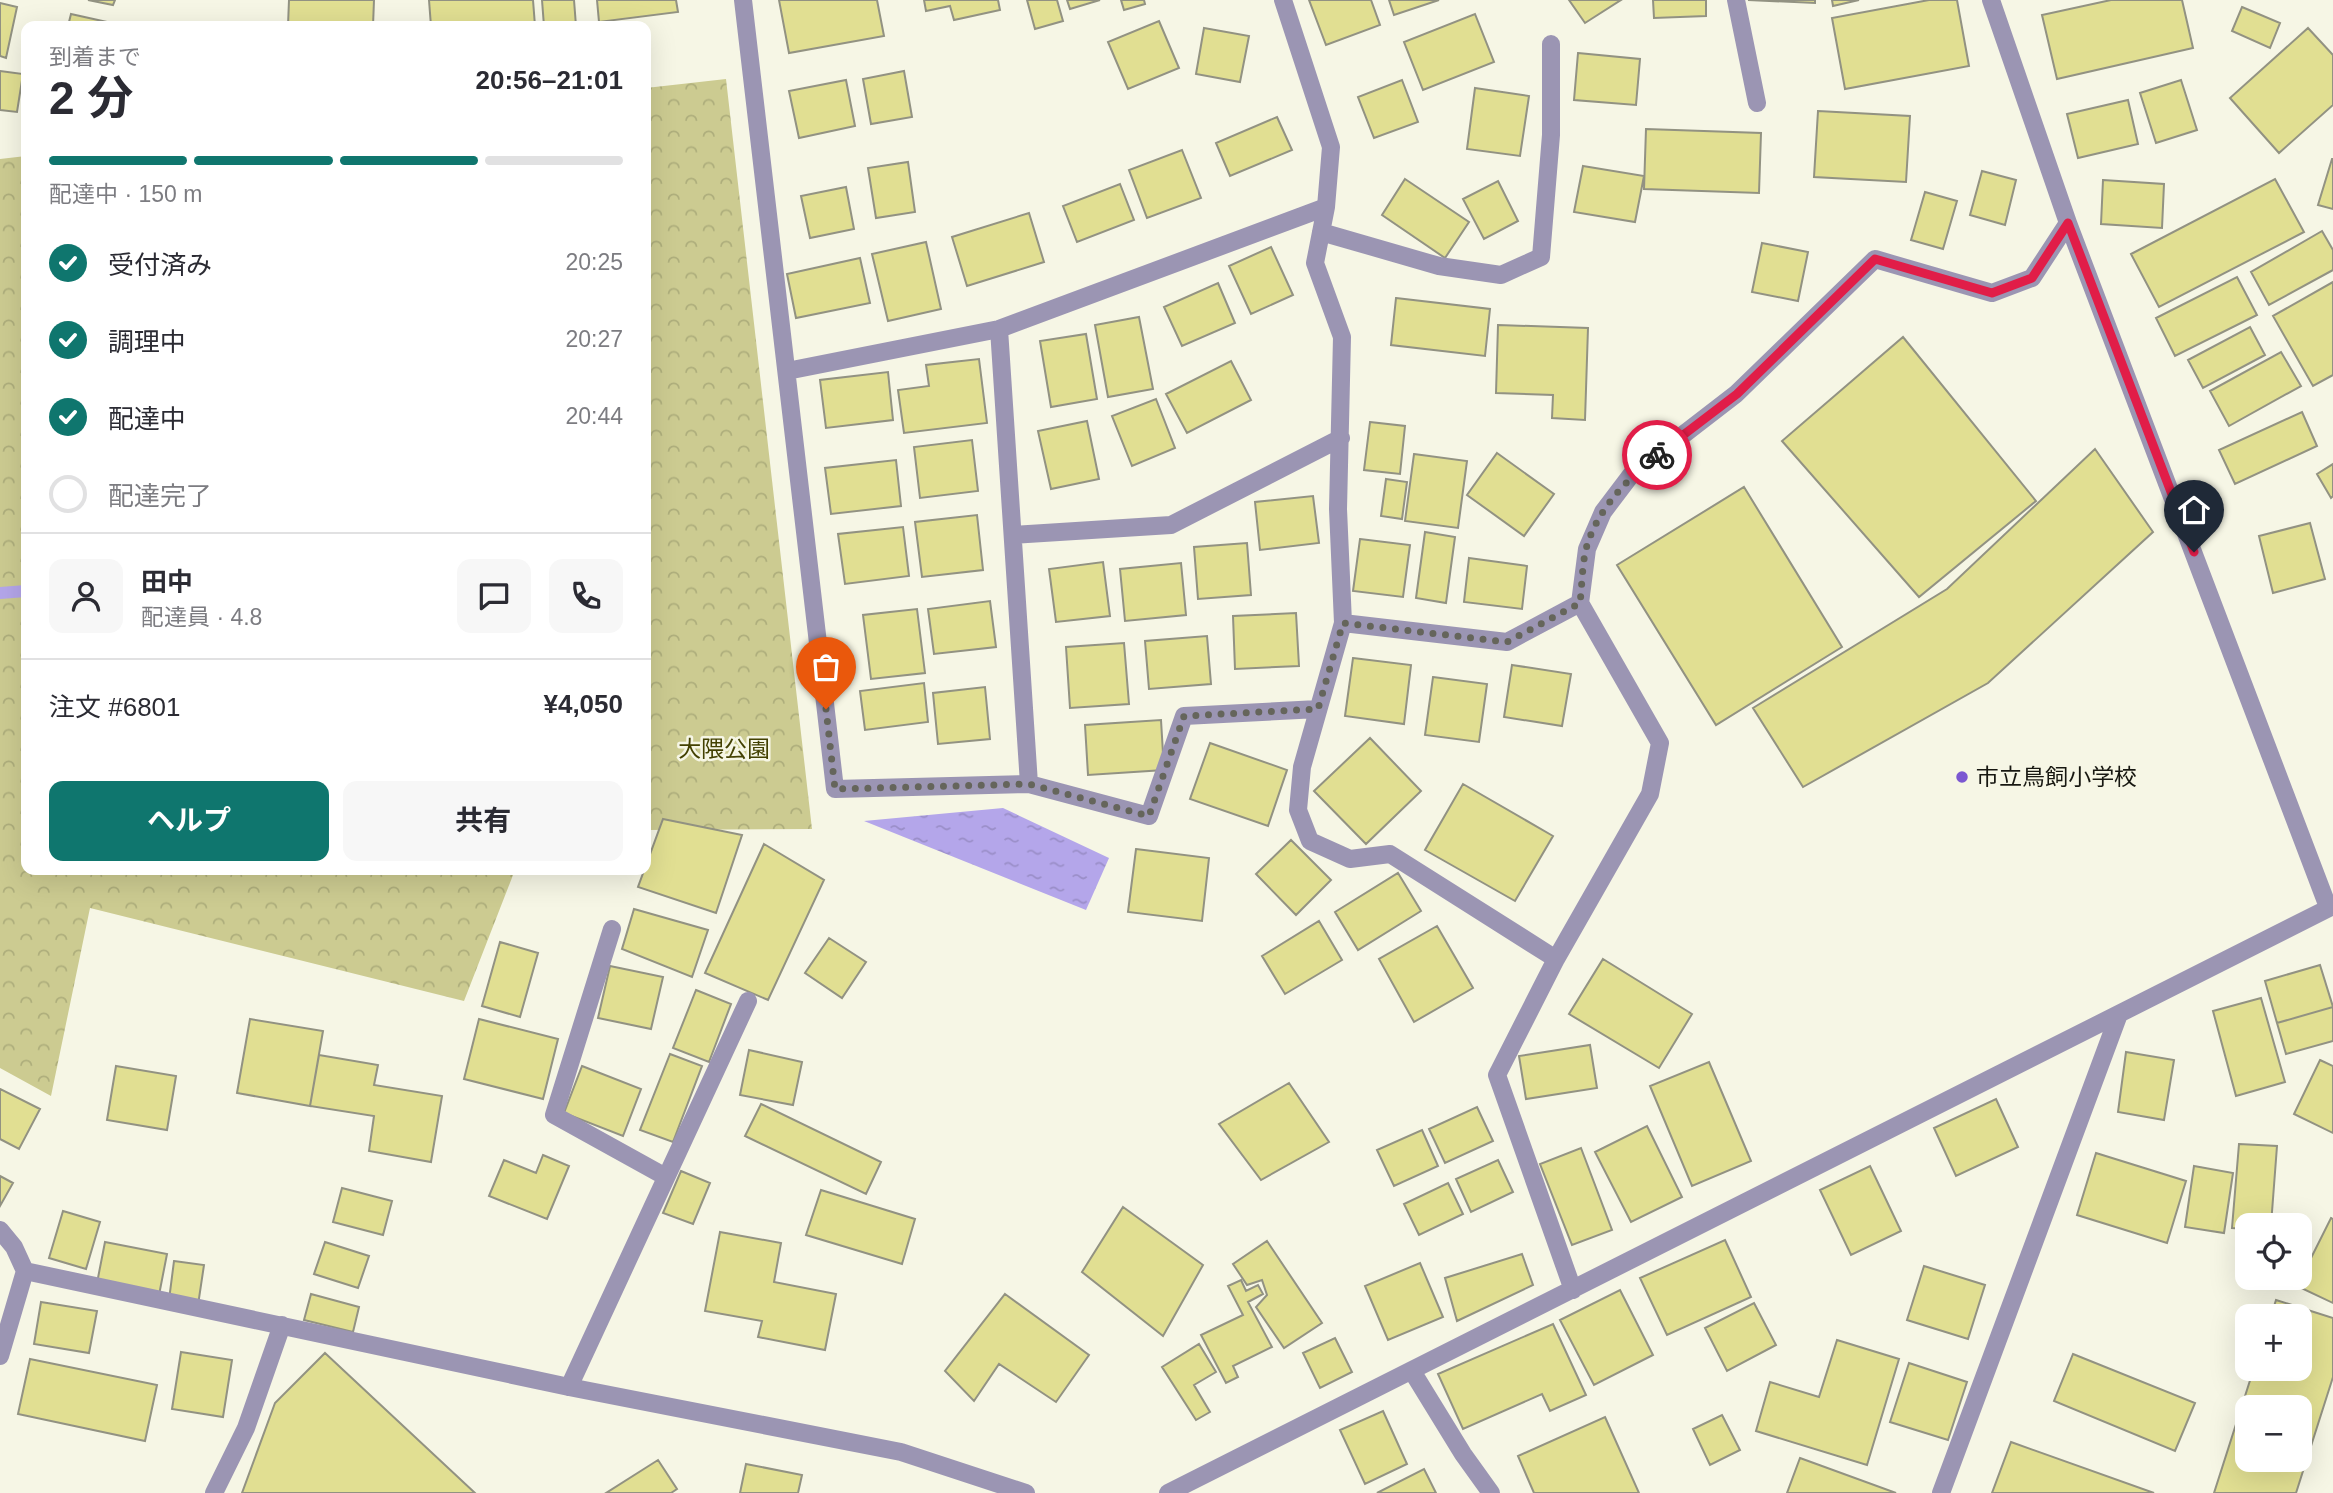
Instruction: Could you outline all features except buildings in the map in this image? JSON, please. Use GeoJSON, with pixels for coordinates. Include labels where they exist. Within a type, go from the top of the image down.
{"type":"FeatureCollection","features":[{"type":"Feature","properties":{"kind":"street"},"geometry":{"type":"LineString","coordinates":[[743,0],[835,789],[1029,784],[1149,816],[1184,716],[1318,709]]}},
{"type":"Feature","properties":{"kind":"street"},"geometry":{"type":"LineString","coordinates":[[1283,0],[1332,147],[1326,207],[1315,263],[1342,337],[1338,509],[1343,623],[1302,767],[1298,810],[1310,841],[1350,859],[1390,854],[1556,959]]}},
{"type":"Feature","properties":{"kind":"street"},"geometry":{"type":"LineString","coordinates":[[1736,0],[1757,103]]}},
{"type":"Feature","properties":{"kind":"street"},"geometry":{"type":"LineString","coordinates":[[1168,1493],[2331,907],[2068,223],[1991,0]]}},
{"type":"Feature","properties":{"kind":"street"},"geometry":{"type":"LineString","coordinates":[[1321,232],[1439,267],[1501,275],[1541,257],[1551,135],[1551,44]]}},
{"type":"Feature","properties":{"kind":"street"},"geometry":{"type":"LineString","coordinates":[[787,371],[999,329],[1326,207]]}},
{"type":"Feature","properties":{"kind":"street"},"geometry":{"type":"LineString","coordinates":[[1573,1290],[1497,1076],[1556,959],[1650,794],[1660,743],[1580,603],[1587,548],[1603,512],[1631,475],[1737,394],[1875,259],[1992,293],[2032,278],[2068,223]]}},
{"type":"Feature","properties":{"kind":"street"},"geometry":{"type":"LineString","coordinates":[[999,329],[1029,784]]}},
{"type":"Feature","properties":{"kind":"street"},"geometry":{"type":"LineString","coordinates":[[1013,535],[1171,525],[1340,439]]}},
{"type":"Feature","properties":{"kind":"street"},"geometry":{"type":"LineString","coordinates":[[1343,623],[1507,642],[1580,603]]}},
{"type":"Feature","properties":{"kind":"street"},"geometry":{"type":"LineString","coordinates":[[612,929],[554,1115],[666,1177]]}},
{"type":"Feature","properties":{"kind":"street"},"geometry":{"type":"LineString","coordinates":[[569,1387],[748,1002]]}},
{"type":"Feature","properties":{"kind":"street"},"geometry":{"type":"LineString","coordinates":[[1941,1493],[2119,1014]]}},
{"type":"Feature","properties":{"kind":"street"},"geometry":{"type":"LineString","coordinates":[[0,1230],[14,1247],[25,1271],[0,1356]]}},
{"type":"Feature","properties":{"kind":"street"},"geometry":{"type":"LineString","coordinates":[[25,1271],[569,1387],[901,1452],[1026,1493]]}},
{"type":"Feature","properties":{"kind":"street"},"geometry":{"type":"LineString","coordinates":[[214,1493],[246,1428],[282,1325]]}},
{"type":"Feature","properties":{"kind":"street"},"geometry":{"type":"LineString","coordinates":[[1412,1371],[1463,1454],[1491,1493]]}},
{"type":"Feature","properties":{"kind":"green space","name":"大隈公園"},"geometry":{"type":"Polygon","coordinates":[[[726,79],[812,829],[651,830],[651,87],[726,79]]]}},
{"type":"Feature","properties":{"kind":"green space"},"geometry":{"type":"Polygon","coordinates":[[[21,157],[21,875],[513,875],[464,1001],[90,908],[51,1096],[0,1068],[0,159],[21,157]]]}},
{"type":"Feature","properties":{"kind":"water"},"geometry":{"type":"Polygon","coordinates":[[[1003,808],[1109,858],[1086,910],[864,821],[1003,808]]]}},
{"type":"Feature","properties":{"kind":"waterway"},"geometry":{"type":"LineString","coordinates":[[0,593],[21,591]]}},
{"type":"Feature","properties":{"kind":"way so far"},"geometry":{"type":"LineString","coordinates":[[826,709],[835,789],[1029,784],[1149,816],[1184,716],[1318,709],[1343,623],[1507,642],[1580,603],[1587,548],[1603,512],[1631,475],[1657,455]]}},
{"type":"Feature","properties":{"kind":"place","name":"市立鳥飼小学校"},"geometry":{"type":"Point","coordinates":[1962,777]}},
{"type":"Feature","properties":{"kind":"route"},"geometry":{"type":"LineString","coordinates":[[1657,455],[1737,394],[1875,259],[1992,293],[2032,278],[2068,223],[2194,552]]}}]}
